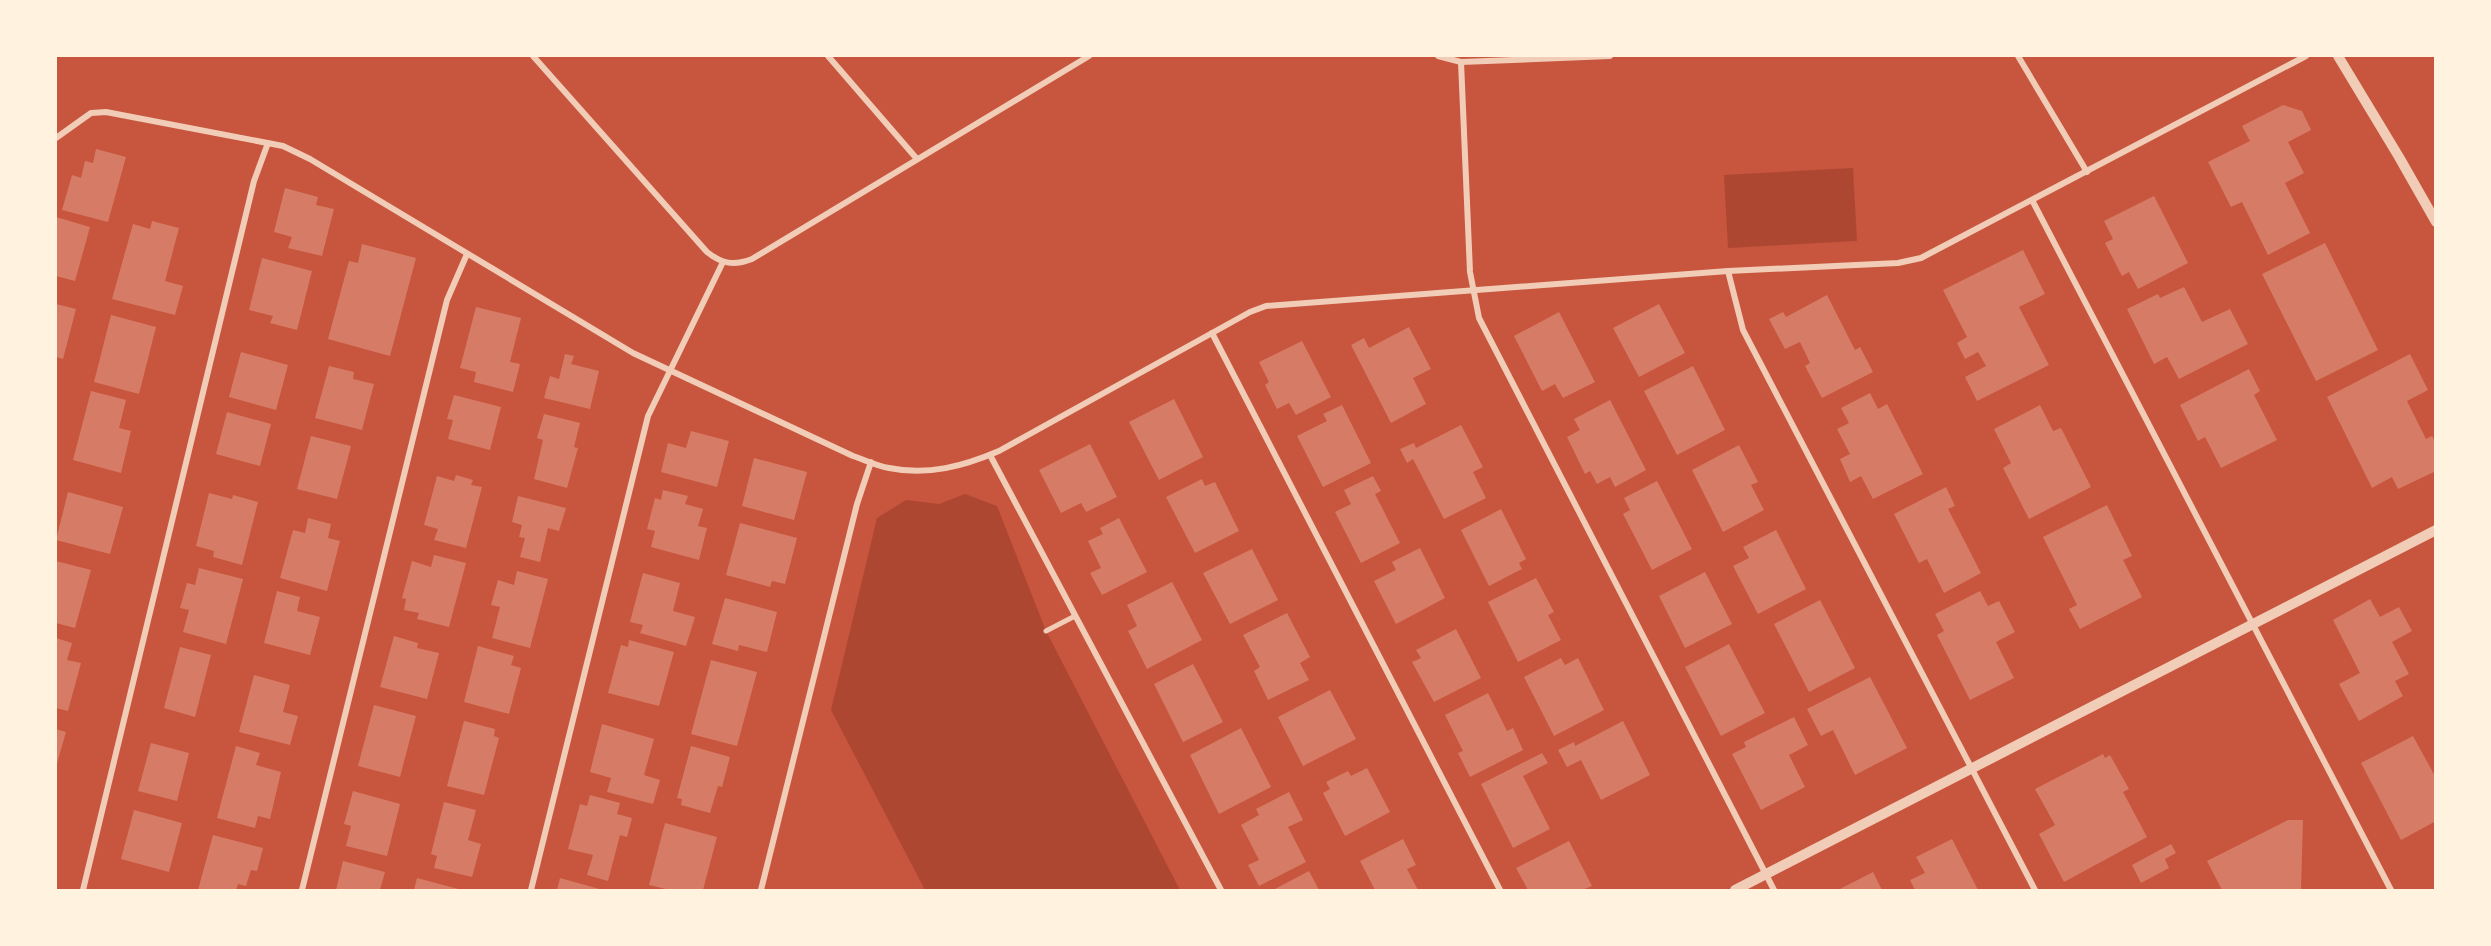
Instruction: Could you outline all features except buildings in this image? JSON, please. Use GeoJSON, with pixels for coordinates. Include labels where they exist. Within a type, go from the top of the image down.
{"type":"FeatureCollection","features":[{"type":"Feature","properties":{"kind":"street"},"geometry":{"type":"LineString","coordinates":[[532,56],[707,252],[723,262],[740,263],[752,259],[1089,56]]}},
{"type":"Feature","properties":{"kind":"street"},"geometry":{"type":"LineString","coordinates":[[828,56],[917,159]]}},
{"type":"Feature","properties":{"kind":"street"},"geometry":{"type":"LineString","coordinates":[[1438,56],[1461,62],[1610,56]]}},
{"type":"Feature","properties":{"kind":"street"},"geometry":{"type":"LineString","coordinates":[[2018,56],[2087,172]]}},
{"type":"Feature","properties":{"kind":"street"},"geometry":{"type":"LineString","coordinates":[[56,138],[91,113],[106,112],[268,143],[297,152],[633,353],[853,456],[889,468],[927,471],[964,466],[990,455],[1250,312],[1266,306],[1728,271],[1910,261],[1932,253],[2306,56]]}},
{"type":"Feature","properties":{"kind":"street"},"geometry":{"type":"LineString","coordinates":[[2338,56],[2400,157],[2436,222]]}},
{"type":"Feature","properties":{"kind":"street"},"geometry":{"type":"LineString","coordinates":[[1461,62],[1472,290],[1484,330],[1773,891]]}},
{"type":"Feature","properties":{"kind":"street"},"geometry":{"type":"LineString","coordinates":[[82,891],[254,181],[268,143]]}},
{"type":"Feature","properties":{"kind":"street"},"geometry":{"type":"LineString","coordinates":[[2032,200],[2391,891]]}},
{"type":"Feature","properties":{"kind":"street"},"geometry":{"type":"LineString","coordinates":[[302,891],[447,300],[467,254]]}},
{"type":"Feature","properties":{"kind":"street"},"geometry":{"type":"LineString","coordinates":[[531,891],[648,417],[723,262]]}},
{"type":"Feature","properties":{"kind":"street"},"geometry":{"type":"LineString","coordinates":[[1728,271],[1743,330],[2035,891]]}},
{"type":"Feature","properties":{"kind":"street"},"geometry":{"type":"LineString","coordinates":[[1212,333],[1500,891]]}},
{"type":"Feature","properties":{"kind":"street"},"geometry":{"type":"LineString","coordinates":[[990,455],[1221,891]]}},
{"type":"Feature","properties":{"kind":"street"},"geometry":{"type":"LineString","coordinates":[[761,891],[857,504],[871,462]]}},
{"type":"Feature","properties":{"kind":"street"},"geometry":{"type":"LineString","coordinates":[[1736,891],[2436,530]]}},
{"type":"Feature","properties":{"kind":"street"},"geometry":{"type":"LineString","coordinates":[[1046,631],[1075,616]]}},
{"type":"Feature","properties":{"kind":"shaded area"},"geometry":{"type":"Polygon","coordinates":[[[1853,168],[1857,241],[1728,248],[1724,175],[1853,168]]]}},
{"type":"Feature","properties":{"kind":"shaded area"},"geometry":{"type":"Polygon","coordinates":[[[965,494],[997,506],[1046,631],[1180,890],[925,890],[831,710],[877,518],[906,500],[939,504],[965,494]]]}}]}
